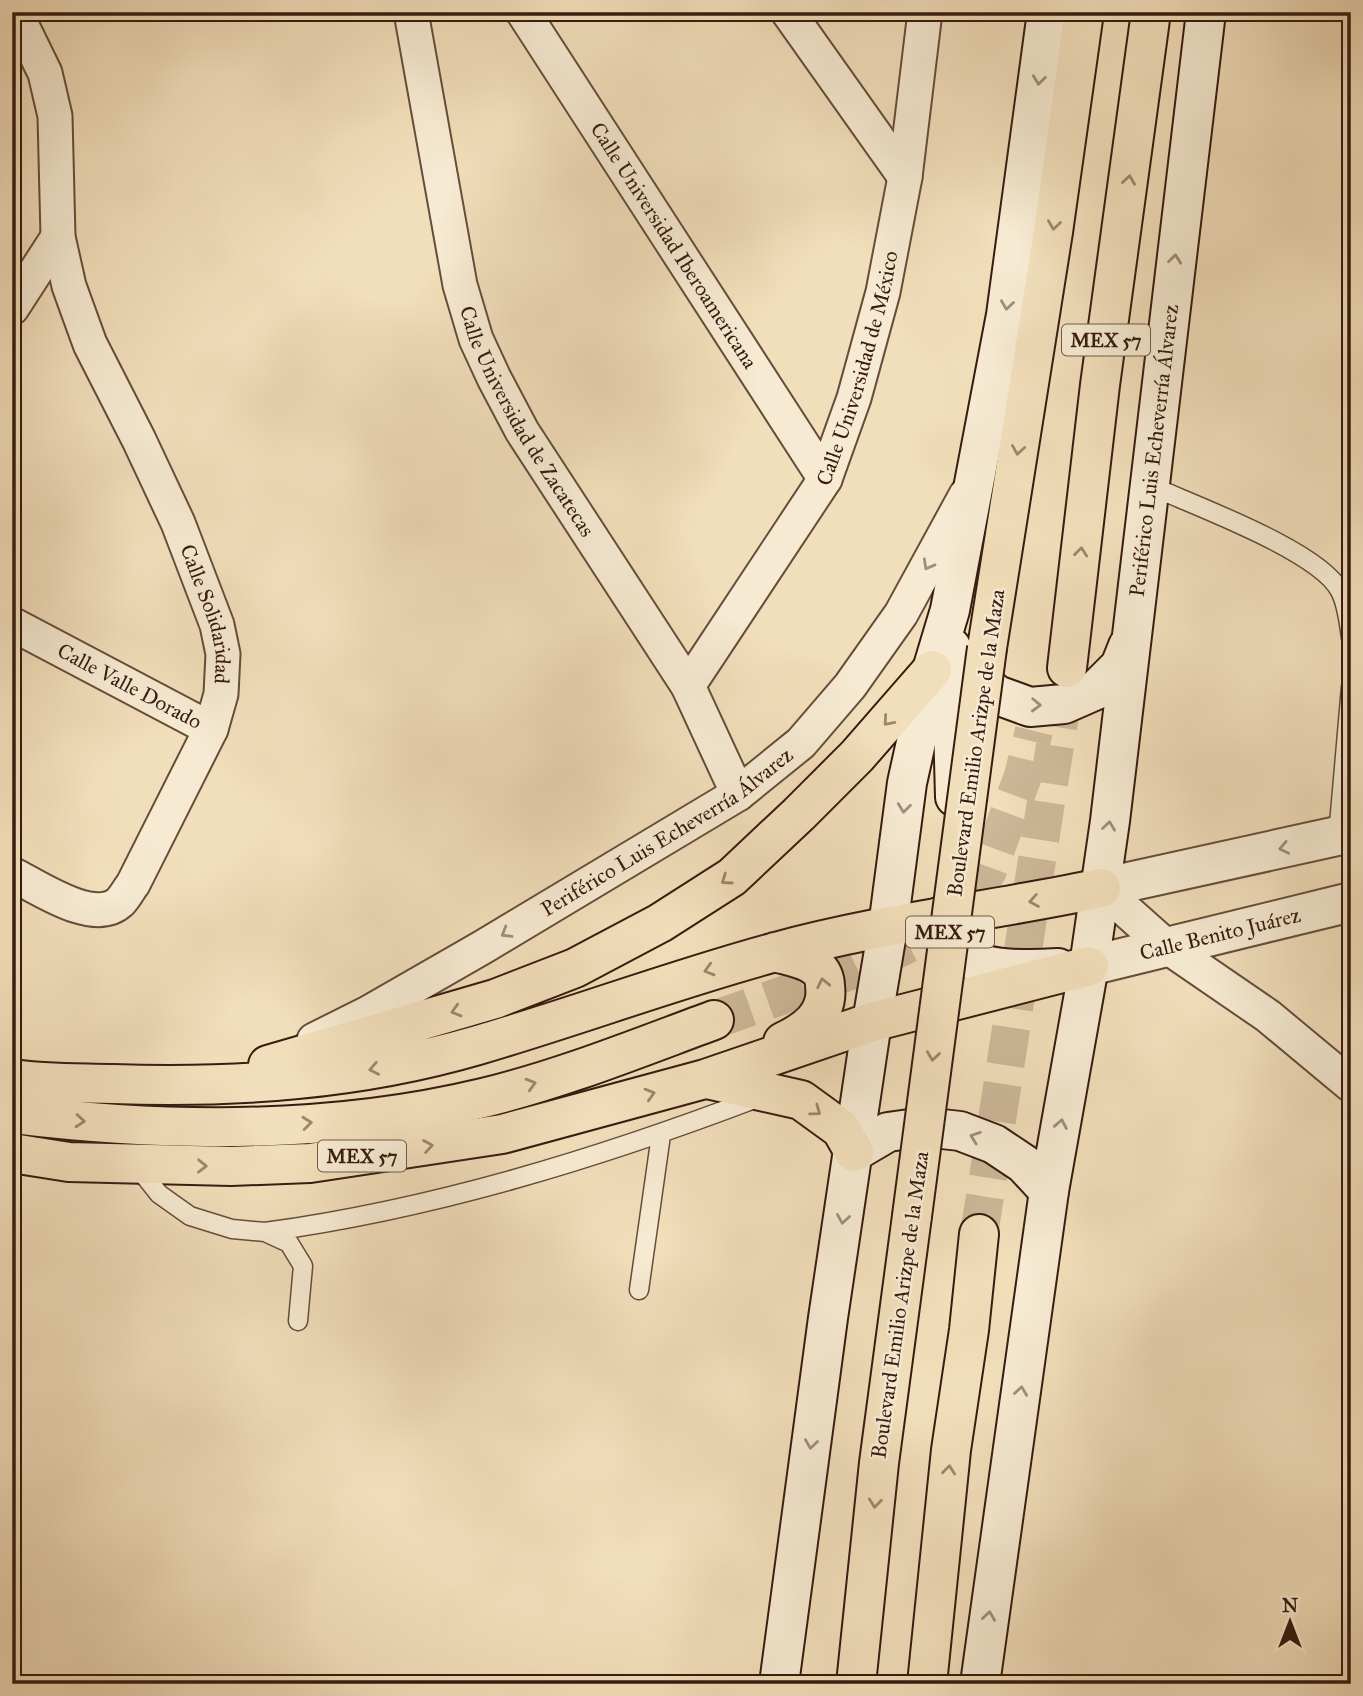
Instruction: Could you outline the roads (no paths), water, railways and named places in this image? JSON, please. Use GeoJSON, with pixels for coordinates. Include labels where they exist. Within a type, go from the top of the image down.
{"type":"FeatureCollection","features":[{"type":"Feature","properties":{"kind":"main road","name":"Periférico Luis Echeverría Álvarez"},"geometry":{"type":"LineString","coordinates":[[854,1152],[907,783],[932,670],[950,610],[1006,315],[1046,12]]}},
{"type":"Feature","properties":{"kind":"main road","name":"Boulevard Emilio Arizpe de la Maza"},"geometry":{"type":"LineString","coordinates":[[856,1684],[879,1463],[987,648],[1053,232],[1084,12]]}},
{"type":"Feature","properties":{"kind":"main road","name":"MEX 57"},"geometry":{"type":"LineString","coordinates":[[1059,667],[1074,609],[1100,385],[1151,12]]}},
{"type":"Feature","properties":{"kind":"main road","name":"Periférico Luis Echeverría Álvarez"},"geometry":{"type":"LineString","coordinates":[[1049,1191],[1101,888],[1206,13]]}},
{"type":"Feature","properties":{"kind":"main road"},"geometry":{"type":"LineString","coordinates":[[950,610],[971,674],[997,695],[1030,707],[1064,704],[1096,690],[1120,666],[1133,634]]}},
{"type":"Feature","properties":{"kind":"main road"},"geometry":{"type":"LineString","coordinates":[[941,917],[955,799],[950,610]]}},
{"type":"Feature","properties":{"kind":"main road"},"geometry":{"type":"LineString","coordinates":[[149,1085],[221,1078],[258,1069],[495,999],[575,968],[660,923],[732,877],[857,756],[932,670]]}},
{"type":"Feature","properties":{"kind":"main road"},"geometry":{"type":"LineString","coordinates":[[1101,888],[1344,835]]}},
{"type":"Feature","properties":{"kind":"main road","name":"MEX 57"},"geometry":{"type":"LineString","coordinates":[[12,1079],[149,1085],[257,1084],[336,1076],[478,1045],[678,979],[775,952],[888,927],[1101,888]]}},
{"type":"Feature","properties":{"kind":"main road","name":"Calle Benito Juárez"},"geometry":{"type":"LineString","coordinates":[[941,917],[942,933],[948,945],[961,956],[986,965],[1029,970],[1089,966],[1351,902]]}},
{"type":"Feature","properties":{"kind":"main road"},"geometry":{"type":"LineString","coordinates":[[705,1079],[802,1033],[823,1009],[825,985],[818,967],[775,952]]}},
{"type":"Feature","properties":{"kind":"main road","name":"MEX 57"},"geometry":{"type":"LineString","coordinates":[[12,1153],[69,1162],[231,1166],[310,1163],[502,1134],[705,1079],[872,1022],[1089,966]]}},
{"type":"Feature","properties":{"kind":"main road"},"geometry":{"type":"LineString","coordinates":[[12,1114],[77,1122],[185,1128],[287,1125],[396,1115],[482,1098],[544,1081],[714,1020]]}},
{"type":"Feature","properties":{"kind":"main road"},"geometry":{"type":"LineString","coordinates":[[705,1079],[801,1100],[841,1129],[854,1152],[828,1318],[779,1684]]}},
{"type":"Feature","properties":{"kind":"main road"},"geometry":{"type":"LineString","coordinates":[[854,1152],[888,1132],[924,1127],[960,1131],[994,1144],[1024,1164],[1049,1191],[980,1684]]}},
{"type":"Feature","properties":{"kind":"main road"},"geometry":{"type":"LineString","coordinates":[[927,1684],[951,1450],[969,1330],[979,1234]]}},
{"type":"Feature","properties":{"kind":"street","name":"Calle Universidad de Zacatecas"},"geometry":{"type":"LineString","coordinates":[[411,12],[460,285],[476,339],[522,431],[688,687],[738,794]]}},
{"type":"Feature","properties":{"kind":"street","name":"Calle Universidad Iberoamericana"},"geometry":{"type":"LineString","coordinates":[[523,12],[825,479]]}},
{"type":"Feature","properties":{"kind":"street"},"geometry":{"type":"LineString","coordinates":[[788,12],[905,177]]}},
{"type":"Feature","properties":{"kind":"street","name":"Calle Universidad de México"},"geometry":{"type":"LineString","coordinates":[[688,687],[825,479],[854,398],[883,292],[905,177],[925,12]]}},
{"type":"Feature","properties":{"kind":"street","name":"Calle Solidaridad"},"geometry":{"type":"LineString","coordinates":[[12,15],[23,28],[45,73],[55,116],[58,237],[69,286],[90,344],[178,523],[217,625],[223,654],[221,694],[211,729],[133,884],[119,903],[102,910],[80,908],[24,879]]}},
{"type":"Feature","properties":{"kind":"street"},"geometry":{"type":"LineString","coordinates":[[12,308],[58,237]]}},
{"type":"Feature","properties":{"kind":"street","name":"Periférico Luis Echeverría Álvarez"},"geometry":{"type":"LineString","coordinates":[[258,1069],[368,1013],[472,954],[738,794],[801,743],[850,687],[901,614],[972,484]]}},
{"type":"Feature","properties":{"kind":"street","name":"Calle Valle Dorado"},"geometry":{"type":"LineString","coordinates":[[12,624],[211,729]]}},
{"type":"Feature","properties":{"kind":"street"},"geometry":{"type":"LineString","coordinates":[[1101,888],[1166,946],[1268,1016],[1351,1085]]}},
{"type":"Feature","properties":{"kind":"lane"},"geometry":{"type":"LineString","coordinates":[[1149,485],[1294,550],[1322,569],[1340,590],[1351,638]]}},
{"type":"Feature","properties":{"kind":"lane"},"geometry":{"type":"LineString","coordinates":[[1344,835],[1351,687]]}},
{"type":"Feature","properties":{"kind":"lane"},"geometry":{"type":"LineString","coordinates":[[136,1164],[159,1194],[190,1216],[232,1229],[265,1231],[323,1224],[428,1201],[660,1135],[772,1093]]}},
{"type":"Feature","properties":{"kind":"lane"},"geometry":{"type":"LineString","coordinates":[[639,1290],[660,1135]]}},
{"type":"Feature","properties":{"kind":"lane"},"geometry":{"type":"LineString","coordinates":[[265,1231],[289,1243],[303,1266],[298,1321]]}},
{"type":"Feature","properties":{"kind":"tunnel"},"geometry":{"type":"LineString","coordinates":[[979,1234],[1067,672]]}},
{"type":"Feature","properties":{"kind":"tunnel"},"geometry":{"type":"LineString","coordinates":[[714,1020],[856,969],[923,937],[959,910],[976,891],[988,870],[1023,776],[1034,731]]}}]}
